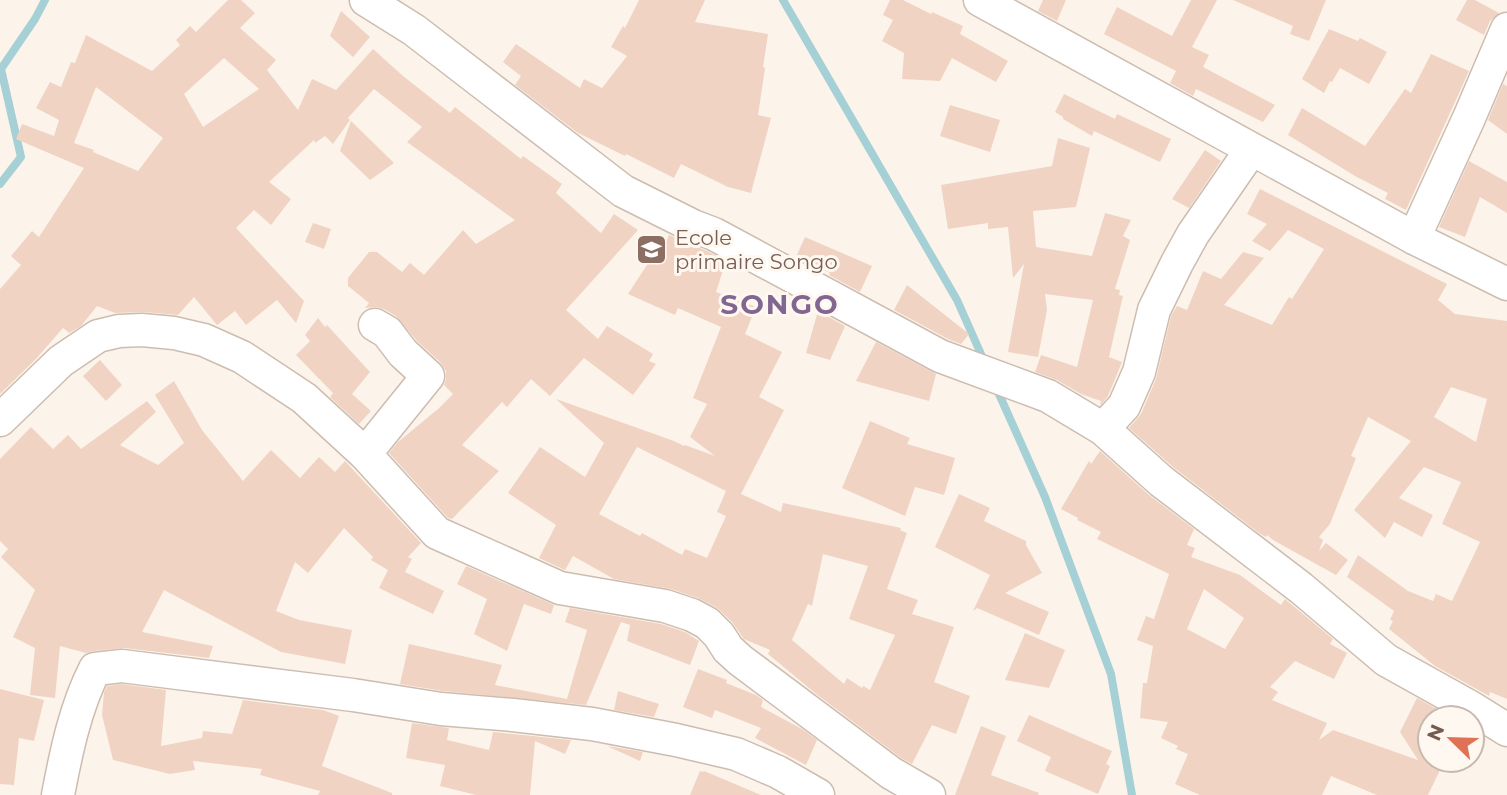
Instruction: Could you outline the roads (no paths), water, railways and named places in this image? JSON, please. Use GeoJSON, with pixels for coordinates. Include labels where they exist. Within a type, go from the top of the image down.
{"type":"FeatureCollection","features":[{"type":"Feature","properties":{"kind":"street"},"geometry":{"type":"LineString","coordinates":[[366,0],[414,30],[623,191],[714,234],[940,356],[1048,396],[1103,429],[1161,481],[1301,588],[1386,660],[1507,730]]}},
{"type":"Feature","properties":{"kind":"street"},"geometry":{"type":"LineString","coordinates":[[980,0],[1414,238],[1507,284]]}},
{"type":"Feature","properties":{"kind":"street"},"geometry":{"type":"LineString","coordinates":[[1414,238],[1507,29]]}},
{"type":"Feature","properties":{"kind":"street"},"geometry":{"type":"LineString","coordinates":[[1103,429],[1124,406],[1139,372],[1154,310],[1177,263],[1193,234],[1251,150]]}},
{"type":"Feature","properties":{"kind":"street"},"geometry":{"type":"LineString","coordinates":[[365,454],[428,376],[403,353],[387,332],[375,325]]}},
{"type":"Feature","properties":{"kind":"street"},"geometry":{"type":"LineString","coordinates":[[0,420],[61,361],[98,336],[119,331],[142,330],[174,333],[204,340],[242,357],[303,398],[365,454],[437,533],[560,588],[665,606],[707,623],[740,660],[891,773],[929,795]]}},
{"type":"Feature","properties":{"kind":"street"},"geometry":{"type":"LineString","coordinates":[[58,795],[68,745],[88,682],[95,670],[122,666],[441,709],[592,724],[736,754],[778,772],[818,795]]}},
{"type":"Feature","properties":{"kind":"waterway"},"geometry":{"type":"LineString","coordinates":[[0,184],[21,157],[1,69],[45,0]]}},
{"type":"Feature","properties":{"kind":"waterway"},"geometry":{"type":"LineString","coordinates":[[783,0],[957,300],[985,363]]}},
{"type":"Feature","properties":{"kind":"waterway"},"geometry":{"type":"LineString","coordinates":[[995,385],[1045,497],[1111,674],[1132,795]]}},
{"type":"Feature","properties":{"kind":"place","name":"Ecole primaire Songo"},"geometry":{"type":"Point","coordinates":[652,250]}},
{"type":"Feature","properties":{"kind":"district","name":"SONGO"},"geometry":{"type":"Point","coordinates":[780,304]}}]}
